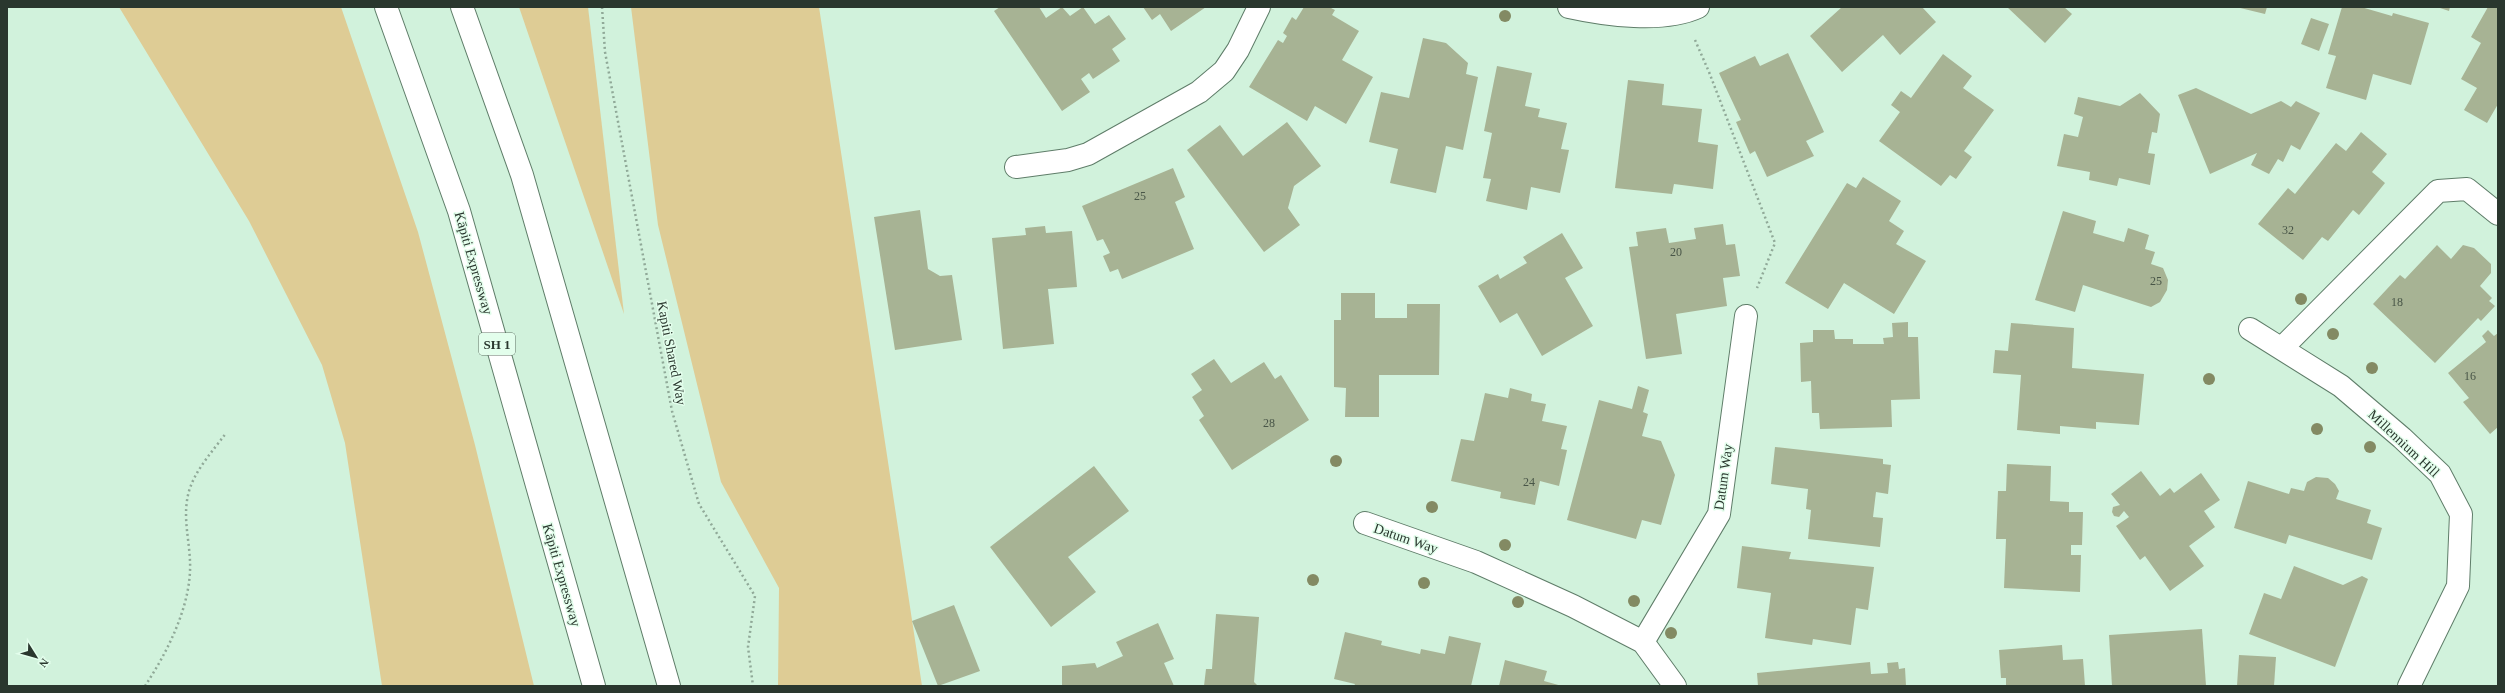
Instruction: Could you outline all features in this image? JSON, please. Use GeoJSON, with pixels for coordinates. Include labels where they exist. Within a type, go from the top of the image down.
{"type":"FeatureCollection","features":[{"type":"Feature","properties":{"kind":"main road","name":"Kāpiti Expressway"},"geometry":{"type":"LineString","coordinates":[[386,7],[459,211],[594,686]]}},
{"type":"Feature","properties":{"kind":"main road"},"geometry":{"type":"LineString","coordinates":[[462,7],[522,175],[669,686]]}},
{"type":"Feature","properties":{"kind":"main road"},"geometry":{"type":"LineString","coordinates":[[1016,167],[1068,160],[1088,154],[1199,92],[1224,71],[1238,50],[1259,7]]}},
{"type":"Feature","properties":{"kind":"main road"},"geometry":{"type":"LineString","coordinates":[[1569,7],[1597,12],[1659,16],[1690,10]]}},
{"type":"Feature","properties":{"kind":"main road"},"geometry":{"type":"LineString","coordinates":[[2282,348],[2438,191],[2467,189],[2498,214]]}},
{"type":"Feature","properties":{"kind":"main road","name":"Datum Way"},"geometry":{"type":"LineString","coordinates":[[1643,642],[1719,514],[1746,316]]}},
{"type":"Feature","properties":{"kind":"main road","name":"Millennium Hill"},"geometry":{"type":"LineString","coordinates":[[2250,329],[2341,386],[2402,438],[2440,474],[2461,514],[2458,586],[2409,686]]}},
{"type":"Feature","properties":{"kind":"main road","name":"Datum Way"},"geometry":{"type":"LineString","coordinates":[[1365,523],[1476,562],[1573,606],[1643,642],[1675,686]]}},
{"type":"Feature","properties":{"kind":"path","name":"Kapiti Shared Way"},"geometry":{"type":"LineString","coordinates":[[602,7],[605,52],[672,411],[699,504],[755,596],[748,647],[753,686]]}},
{"type":"Feature","properties":{"kind":"path"},"geometry":{"type":"LineString","coordinates":[[1690,10],[1709,72],[1775,243],[1746,316]]}},
{"type":"Feature","properties":{"kind":"path"},"geometry":{"type":"LineString","coordinates":[[145,686],[172,636],[185,602],[190,562],[184,524],[188,493],[203,464],[226,433]]}},
{"type":"Feature","properties":{"kind":"shaded area"},"geometry":{"type":"Polygon","coordinates":[[[119,7],[341,7],[418,232],[475,445],[534,686],[382,686],[345,443],[322,365],[249,221],[119,7]]]}},
{"type":"Feature","properties":{"kind":"shaded area"},"geometry":{"type":"Polygon","coordinates":[[[519,7],[588,7],[624,314],[519,7]]]}},
{"type":"Feature","properties":{"kind":"shaded area"},"geometry":{"type":"Polygon","coordinates":[[[631,7],[819,7],[922,686],[778,686],[779,588],[721,482],[658,225],[631,7]]]}},
{"type":"Feature","properties":{"kind":"building"},"geometry":{"type":"Polygon","coordinates":[[[1000,7],[1039,7],[1046,18],[1062,7],[1070,16],[1083,7],[1095,24],[1109,15],[1126,39],[1112,49],[1120,61],[1093,79],[1089,73],[1081,79],[1090,92],[1062,111],[994,11],[1000,7]]]}},
{"type":"Feature","properties":{"kind":"building"},"geometry":{"type":"Polygon","coordinates":[[[1143,7],[1206,7],[1171,31],[1160,14],[1152,20],[1143,7]]]}},
{"type":"Feature","properties":{"kind":"building"},"geometry":{"type":"Polygon","coordinates":[[[1304,7],[1329,7],[1335,10],[1332,15],[1359,31],[1342,60],[1373,77],[1346,124],[1315,106],[1307,121],[1249,87],[1278,40],[1283,43],[1287,36],[1283,33],[1292,17],[1296,20],[1304,7]]]}},
{"type":"Feature","properties":{"kind":"building"},"geometry":{"type":"Polygon","coordinates":[[[1842,7],[1922,7],[1936,22],[1900,55],[1883,35],[1842,72],[1810,36],[1842,7]]]}},
{"type":"Feature","properties":{"kind":"building"},"geometry":{"type":"Polygon","coordinates":[[[2007,7],[2064,7],[2072,14],[2045,43],[2007,7]]]}},
{"type":"Feature","properties":{"kind":"building"},"geometry":{"type":"Polygon","coordinates":[[[2236,7],[2267,7],[2265,14],[2236,7]]]}},
{"type":"Feature","properties":{"kind":"building"},"geometry":{"type":"Polygon","coordinates":[[[2342,7],[2361,7],[2392,16],[2393,13],[2429,23],[2411,85],[2373,74],[2366,100],[2326,88],[2336,56],[2328,54],[2342,7]]]}},
{"type":"Feature","properties":{"kind":"building"},"geometry":{"type":"Polygon","coordinates":[[[2437,7],[2450,7],[2449,11],[2437,7]]]}},
{"type":"Feature","properties":{"kind":"building"},"geometry":{"type":"Polygon","coordinates":[[[2488,7],[2498,7],[2498,104],[2487,123],[2464,110],[2477,88],[2461,79],[2481,43],[2471,37],[2488,7]]]}},
{"type":"Feature","properties":{"kind":"building"},"geometry":{"type":"Polygon","coordinates":[[[2311,18],[2329,24],[2319,51],[2301,44],[2311,18]]]}},
{"type":"Feature","properties":{"kind":"building"},"geometry":{"type":"Polygon","coordinates":[[[1423,38],[1446,43],[1468,63],[1466,74],[1478,77],[1463,150],[1446,146],[1436,193],[1390,183],[1398,149],[1369,142],[1381,92],[1409,98],[1423,38]]]}},
{"type":"Feature","properties":{"kind":"building"},"geometry":{"type":"Polygon","coordinates":[[[1788,53],[1824,132],[1806,141],[1814,156],[1767,177],[1755,151],[1750,154],[1736,122],[1741,120],[1719,73],[1755,56],[1760,66],[1788,53]]]}},
{"type":"Feature","properties":{"kind":"building"},"geometry":{"type":"Polygon","coordinates":[[[1943,54],[1972,76],[1963,88],[1994,110],[1964,151],[1972,157],[1956,179],[1950,175],[1941,186],[1879,141],[1900,112],[1891,105],[1901,91],[1911,98],[1943,54]]]}},
{"type":"Feature","properties":{"kind":"building"},"geometry":{"type":"Polygon","coordinates":[[[1497,66],[1532,73],[1525,106],[1540,109],[1538,117],[1567,123],[1561,149],[1569,150],[1560,193],[1531,187],[1527,210],[1486,201],[1491,179],[1483,178],[1492,133],[1484,131],[1497,66]]]}},
{"type":"Feature","properties":{"kind":"building"},"geometry":{"type":"Polygon","coordinates":[[[1628,80],[1664,84],[1662,105],[1702,109],[1698,142],[1718,145],[1713,189],[1674,184],[1672,194],[1615,188],[1628,80]]]}},
{"type":"Feature","properties":{"kind":"building"},"geometry":{"type":"Polygon","coordinates":[[[2196,88],[2251,114],[2281,101],[2291,107],[2296,101],[2320,113],[2300,150],[2291,145],[2283,162],[2278,159],[2269,174],[2251,165],[2257,153],[2210,174],[2178,95],[2196,88]]]}},
{"type":"Feature","properties":{"kind":"building"},"geometry":{"type":"Polygon","coordinates":[[[2140,93],[2160,114],[2157,133],[2152,132],[2148,153],[2155,154],[2150,185],[2119,178],[2117,186],[2089,180],[2090,172],[2057,166],[2064,134],[2078,137],[2083,117],[2074,114],[2078,97],[2120,106],[2140,93]]]}},
{"type":"Feature","properties":{"kind":"building"},"geometry":{"type":"Polygon","coordinates":[[[1287,122],[1321,166],[1294,186],[1288,208],[1300,225],[1264,252],[1187,150],[1220,125],[1243,156],[1287,122]]]}},
{"type":"Feature","properties":{"kind":"building"},"geometry":{"type":"Polygon","coordinates":[[[2361,132],[2387,154],[2372,172],[2385,183],[2359,215],[2353,210],[2328,241],[2322,237],[2303,260],[2258,224],[2288,188],[2295,194],[2336,143],[2346,151],[2361,132]]]}},
{"type":"Feature","properties":{"kind":"building"},"geometry":{"type":"Polygon","coordinates":[[[1173,168],[1185,197],[1175,202],[1194,249],[1122,279],[1118,269],[1110,272],[1103,256],[1110,253],[1103,239],[1097,241],[1082,206],[1173,168]]]}},
{"type":"Feature","properties":{"kind":"building"},"geometry":{"type":"Polygon","coordinates":[[[1863,177],[1901,201],[1889,221],[1904,231],[1896,244],[1926,261],[1894,314],[1844,283],[1828,309],[1785,283],[1847,183],[1856,188],[1863,177]]]}},
{"type":"Feature","properties":{"kind":"building"},"geometry":{"type":"Polygon","coordinates":[[[920,210],[928,269],[940,276],[952,275],[962,340],[895,350],[874,217],[920,210]]]}},
{"type":"Feature","properties":{"kind":"building"},"geometry":{"type":"Polygon","coordinates":[[[2063,211],[2096,221],[2093,233],[2124,242],[2128,228],[2149,235],[2145,249],[2155,252],[2151,264],[2163,268],[2168,280],[2167,290],[2160,302],[2151,307],[2083,285],[2075,312],[2035,300],[2063,211]]]}},
{"type":"Feature","properties":{"kind":"building"},"geometry":{"type":"Polygon","coordinates":[[[1723,224],[1726,245],[1735,244],[1740,276],[1723,278],[1727,306],[1676,314],[1682,354],[1646,359],[1629,247],[1638,246],[1636,232],[1666,228],[1669,243],[1696,239],[1694,228],[1723,224]]]}},
{"type":"Feature","properties":{"kind":"building"},"geometry":{"type":"Polygon","coordinates":[[[1045,226],[1046,233],[1072,231],[1077,287],[1048,289],[1054,344],[1003,349],[992,238],[1026,235],[1025,228],[1045,226]]]}},
{"type":"Feature","properties":{"kind":"building"},"geometry":{"type":"Polygon","coordinates":[[[1562,233],[1583,268],[1565,278],[1593,326],[1542,356],[1517,313],[1500,323],[1478,286],[1498,274],[1500,279],[1527,263],[1523,257],[1562,233]]]}},
{"type":"Feature","properties":{"kind":"building"},"geometry":{"type":"Polygon","coordinates":[[[2437,245],[2451,259],[2463,245],[2474,248],[2491,264],[2491,273],[2480,286],[2492,298],[2489,301],[2495,306],[2481,321],[2478,318],[2435,363],[2373,304],[2400,275],[2405,279],[2437,245]]]}},
{"type":"Feature","properties":{"kind":"building"},"geometry":{"type":"Polygon","coordinates":[[[1341,293],[1375,293],[1375,318],[1407,318],[1407,304],[1440,304],[1439,375],[1379,375],[1379,417],[1345,417],[1346,388],[1334,387],[1334,320],[1341,320],[1341,293]]]}},
{"type":"Feature","properties":{"kind":"building"},"geometry":{"type":"Polygon","coordinates":[[[1908,322],[1908,337],[1918,337],[1920,399],[1891,400],[1892,427],[1820,429],[1819,413],[1812,413],[1811,381],[1801,382],[1800,343],[1813,342],[1813,330],[1834,330],[1835,339],[1853,339],[1853,344],[1884,344],[1883,338],[1893,337],[1892,323],[1908,322]]]}},
{"type":"Feature","properties":{"kind":"building"},"geometry":{"type":"Polygon","coordinates":[[[2011,323],[2074,328],[2072,368],[2144,374],[2139,425],[2096,422],[2096,429],[2060,426],[2060,434],[2017,430],[2021,375],[1993,373],[1995,350],[2008,351],[2011,323]]]}},
{"type":"Feature","properties":{"kind":"building"},"geometry":{"type":"Polygon","coordinates":[[[2488,330],[2494,336],[2498,333],[2498,427],[2490,434],[2463,402],[2469,398],[2448,373],[2486,342],[2482,336],[2488,330]]]}},
{"type":"Feature","properties":{"kind":"building"},"geometry":{"type":"Polygon","coordinates":[[[1214,359],[1231,383],[1264,362],[1275,379],[1281,375],[1309,420],[1232,470],[1199,420],[1204,416],[1192,397],[1202,390],[1191,374],[1214,359]]]}},
{"type":"Feature","properties":{"kind":"building"},"geometry":{"type":"Polygon","coordinates":[[[1638,386],[1649,390],[1643,412],[1648,414],[1642,436],[1661,441],[1675,475],[1661,525],[1642,520],[1636,539],[1567,520],[1599,400],[1632,409],[1638,386]]]}},
{"type":"Feature","properties":{"kind":"building"},"geometry":{"type":"Polygon","coordinates":[[[1510,388],[1532,394],[1531,401],[1546,404],[1542,421],[1567,426],[1561,449],[1567,450],[1559,486],[1540,481],[1535,505],[1500,498],[1501,492],[1451,481],[1461,439],[1474,441],[1485,393],[1508,398],[1510,388]]]}},
{"type":"Feature","properties":{"kind":"building"},"geometry":{"type":"Polygon","coordinates":[[[1775,447],[1883,459],[1883,464],[1891,465],[1888,494],[1876,492],[1873,517],[1883,518],[1880,547],[1808,539],[1811,510],[1806,509],[1808,489],[1771,484],[1775,447]]]}},
{"type":"Feature","properties":{"kind":"building"},"geometry":{"type":"Polygon","coordinates":[[[2007,464],[2051,466],[2050,501],[2069,502],[2069,512],[2083,512],[2082,545],[2071,545],[2071,555],[2081,555],[2080,592],[2004,588],[2006,539],[1996,539],[1998,491],[2006,491],[2007,464]]]}},
{"type":"Feature","properties":{"kind":"building"},"geometry":{"type":"Polygon","coordinates":[[[1094,466],[1129,511],[1068,557],[1096,592],[1051,627],[990,547],[1094,466]]]}},
{"type":"Feature","properties":{"kind":"building"},"geometry":{"type":"Polygon","coordinates":[[[2141,471],[2160,496],[2170,488],[2174,493],[2201,473],[2220,500],[2204,511],[2215,527],[2189,546],[2204,566],[2170,591],[2145,556],[2140,560],[2116,526],[2129,517],[2124,511],[2119,517],[2114,516],[2112,512],[2113,507],[2120,505],[2111,494],[2141,471]]]}},
{"type":"Feature","properties":{"kind":"building"},"geometry":{"type":"Polygon","coordinates":[[[2316,477],[2328,478],[2335,484],[2339,491],[2336,499],[2371,510],[2367,523],[2382,528],[2372,560],[2289,535],[2286,544],[2234,528],[2248,481],[2289,494],[2291,488],[2304,491],[2307,482],[2316,477]]]}},
{"type":"Feature","properties":{"kind":"building"},"geometry":{"type":"Polygon","coordinates":[[[1742,546],[1791,552],[1789,559],[1874,567],[1868,610],[1856,608],[1851,645],[1813,639],[1812,645],[1765,638],[1771,593],[1737,588],[1742,546]]]}},
{"type":"Feature","properties":{"kind":"building"},"geometry":{"type":"Polygon","coordinates":[[[2294,566],[2343,585],[2362,576],[2368,579],[2335,667],[2249,634],[2264,593],[2281,599],[2294,566]]]}},
{"type":"Feature","properties":{"kind":"building"},"geometry":{"type":"Polygon","coordinates":[[[954,605],[980,671],[938,686],[912,621],[954,605]]]}},
{"type":"Feature","properties":{"kind":"building"},"geometry":{"type":"Polygon","coordinates":[[[1216,614],[1259,617],[1254,682],[1258,686],[1204,686],[1206,669],[1212,669],[1216,614]]]}},
{"type":"Feature","properties":{"kind":"building"},"geometry":{"type":"Polygon","coordinates":[[[1158,623],[1174,659],[1164,663],[1174,686],[1062,686],[1062,666],[1095,663],[1097,668],[1123,656],[1116,642],[1158,623]]]}},
{"type":"Feature","properties":{"kind":"building"},"geometry":{"type":"Polygon","coordinates":[[[2202,629],[2206,686],[2112,686],[2109,635],[2202,629]]]}},
{"type":"Feature","properties":{"kind":"building"},"geometry":{"type":"Polygon","coordinates":[[[1345,632],[1382,641],[1381,645],[1420,654],[1421,649],[1445,654],[1449,636],[1481,643],[1471,686],[1354,686],[1355,684],[1334,679],[1345,632]]]}},
{"type":"Feature","properties":{"kind":"building"},"geometry":{"type":"Polygon","coordinates":[[[2062,645],[2063,660],[2083,659],[2085,686],[2006,686],[2006,678],[2001,678],[1999,650],[2062,645]]]}},
{"type":"Feature","properties":{"kind":"building"},"geometry":{"type":"Polygon","coordinates":[[[2239,655],[2276,657],[2274,686],[2237,686],[2239,655]]]}},
{"type":"Feature","properties":{"kind":"building"},"geometry":{"type":"Polygon","coordinates":[[[1505,660],[1547,671],[1544,681],[1562,686],[1499,686],[1505,660]]]}},
{"type":"Feature","properties":{"kind":"building"},"geometry":{"type":"Polygon","coordinates":[[[1870,662],[1871,674],[1888,673],[1887,663],[1898,662],[1899,669],[1905,668],[1906,686],[1758,686],[1757,673],[1870,662]]]}}]}
